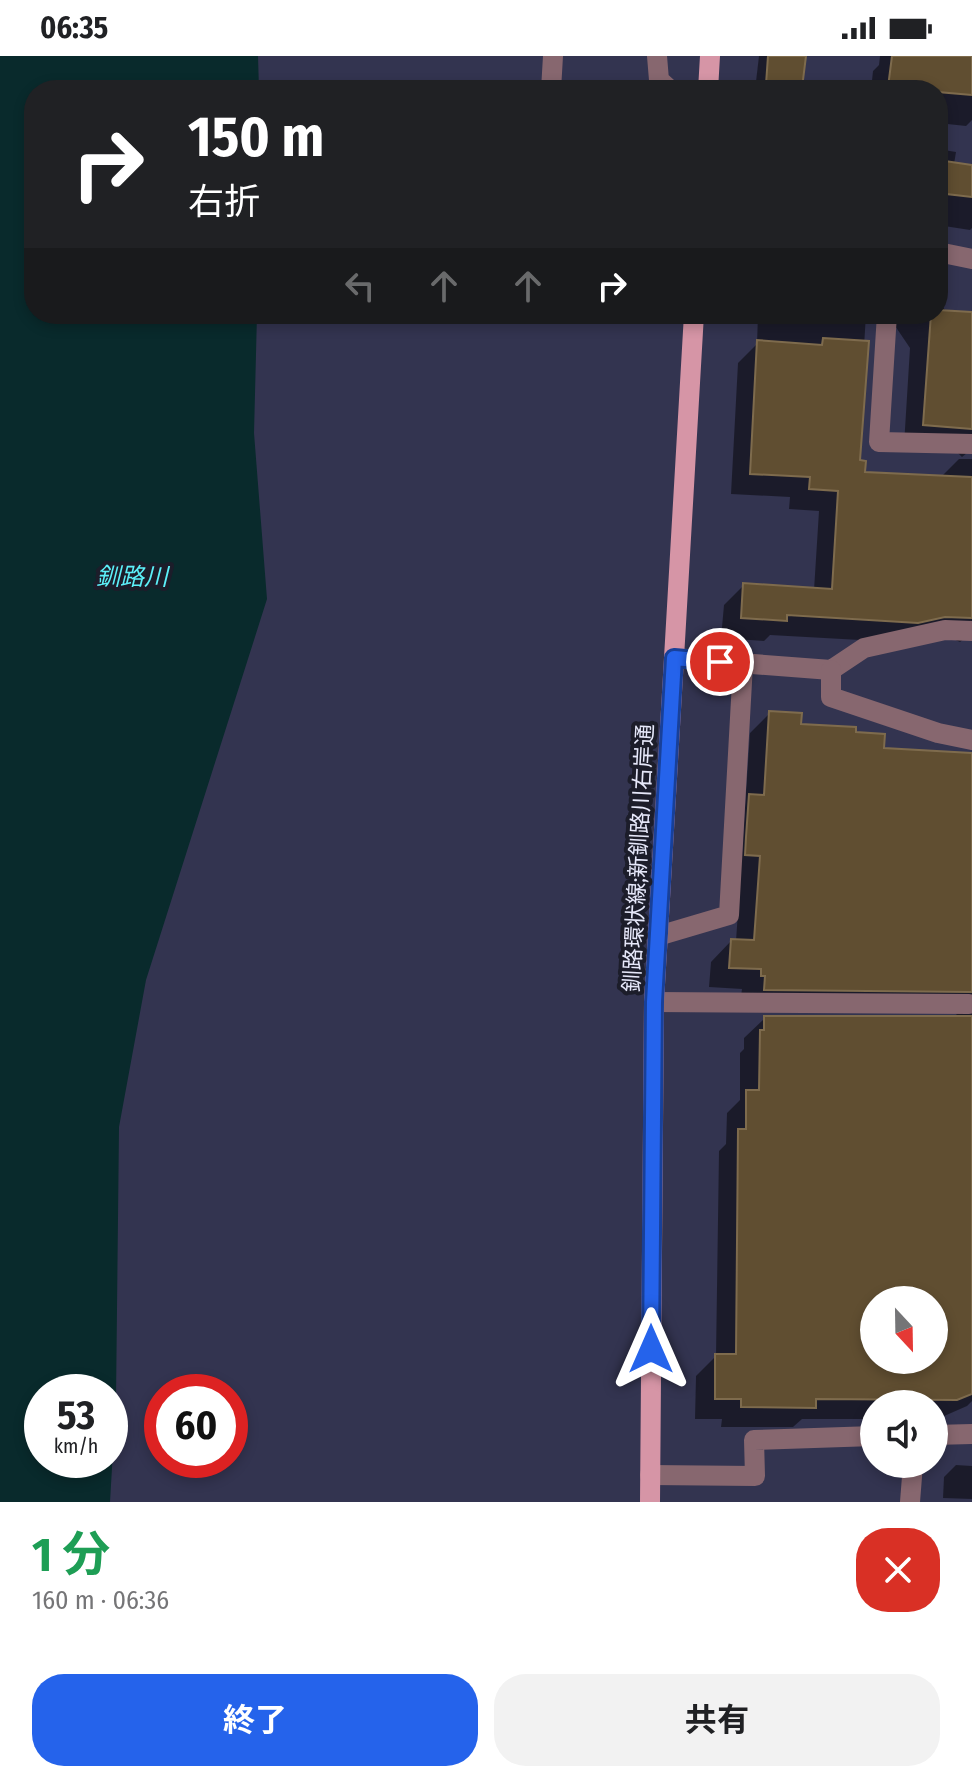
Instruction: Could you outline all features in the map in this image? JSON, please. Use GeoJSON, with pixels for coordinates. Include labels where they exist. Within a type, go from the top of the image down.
{"type":"FeatureCollection","features":[{"type":"Feature","properties":{"kind":"main road"},"geometry":{"type":"LineString","coordinates":[[709,80],[710,56]]}},
{"type":"Feature","properties":{"kind":"main road","name":"釧路環状線;新釧路川右岸通"},"geometry":{"type":"LineString","coordinates":[[650,1502],[654,1002],[693,324]]}},
{"type":"Feature","properties":{"kind":"street"},"geometry":{"type":"LineString","coordinates":[[552,80],[553,56]]}},
{"type":"Feature","properties":{"kind":"street"},"geometry":{"type":"LineString","coordinates":[[657,56],[659,80]]}},
{"type":"Feature","properties":{"kind":"street"},"geometry":{"type":"LineString","coordinates":[[948,254],[972,259]]}},
{"type":"Feature","properties":{"kind":"street"},"geometry":{"type":"LineString","coordinates":[[886,324],[879,442],[972,444]]}},
{"type":"Feature","properties":{"kind":"street"},"geometry":{"type":"LineString","coordinates":[[674,658],[831,670],[864,648],[945,630],[972,631]]}},
{"type":"Feature","properties":{"kind":"street"},"geometry":{"type":"LineString","coordinates":[[658,936],[729,915],[743,664]]}},
{"type":"Feature","properties":{"kind":"street"},"geometry":{"type":"LineString","coordinates":[[831,670],[831,697],[938,733],[972,740]]}},
{"type":"Feature","properties":{"kind":"street"},"geometry":{"type":"LineString","coordinates":[[654,1002],[969,1004]]}},
{"type":"Feature","properties":{"kind":"street"},"geometry":{"type":"LineString","coordinates":[[948,1435],[972,1434]]}},
{"type":"Feature","properties":{"kind":"street"},"geometry":{"type":"LineString","coordinates":[[650,1475],[755,1476],[754,1440],[860,1436]]}},
{"type":"Feature","properties":{"kind":"street"},"geometry":{"type":"LineString","coordinates":[[910,1502],[912,1478]]}},
{"type":"Feature","properties":{"kind":"water","name":"釧路川"},"geometry":{"type":"Polygon","coordinates":[[[0,56],[258,56],[259,80],[24,80],[24,324],[257,324],[254,433],[267,599],[146,980],[119,1127],[116,1374],[24,1374],[24,1478],[111,1478],[110,1502],[0,1502],[0,56]]]}},
{"type":"Feature","properties":{"kind":"building"},"geometry":{"type":"Polygon","coordinates":[[[768,56],[806,56],[803,80],[766,80],[768,56]]]}},
{"type":"Feature","properties":{"kind":"building"},"geometry":{"type":"Polygon","coordinates":[[[892,56],[972,56],[972,95],[948,93],[948,80],[889,80],[892,56]]]}},
{"type":"Feature","properties":{"kind":"building"},"geometry":{"type":"Polygon","coordinates":[[[948,161],[972,165],[972,197],[948,194],[948,161]]]}},
{"type":"Feature","properties":{"kind":"building"},"geometry":{"type":"Polygon","coordinates":[[[948,311],[972,312],[972,429],[923,425],[930,324],[948,324],[948,311]]]}},
{"type":"Feature","properties":{"kind":"building"},"geometry":{"type":"Polygon","coordinates":[[[823,338],[869,341],[860,460],[866,461],[865,472],[972,477],[972,618],[945,617],[918,623],[787,615],[787,621],[741,618],[743,583],[832,589],[838,491],[809,489],[810,477],[750,474],[757,340],[822,345],[823,338]]]}},
{"type":"Feature","properties":{"kind":"building"},"geometry":{"type":"Polygon","coordinates":[[[769,711],[802,713],[801,724],[856,727],[856,732],[885,734],[884,748],[972,753],[972,992],[764,990],[765,976],[761,976],[761,969],[729,968],[731,939],[754,940],[760,856],[745,855],[746,837],[749,794],[764,795],[769,711]]]}},
{"type":"Feature","properties":{"kind":"building"},"geometry":{"type":"Polygon","coordinates":[[[764,1016],[972,1016],[972,1394],[948,1400],[948,1390],[860,1390],[860,1399],[816,1399],[816,1408],[741,1407],[741,1399],[715,1399],[715,1354],[736,1354],[738,1129],[746,1129],[746,1090],[759,1090],[760,1030],[764,1030],[764,1016]]]}},
{"type":"Feature","properties":{"kind":"route"},"geometry":{"type":"LineString","coordinates":[[651,1349],[654,1002],[674,658],[720,662]]}}]}
